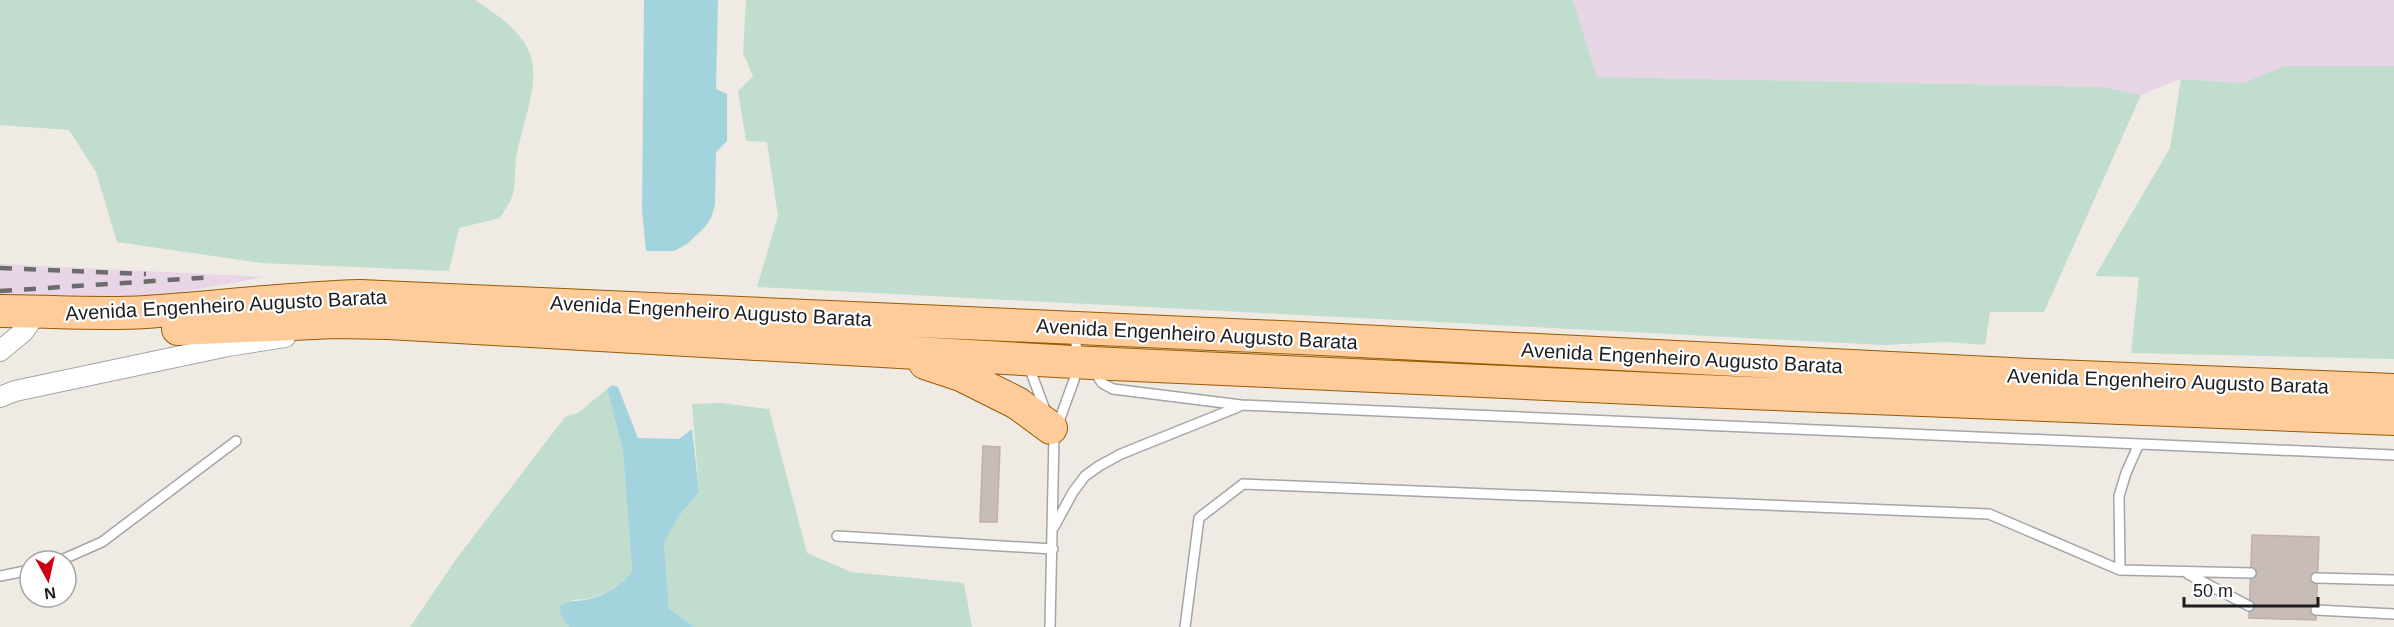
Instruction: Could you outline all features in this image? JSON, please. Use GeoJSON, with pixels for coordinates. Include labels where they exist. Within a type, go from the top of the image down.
{"type":"FeatureCollection","features":[{"type":"Feature","properties":{"kind":"main road","name":"Avenida Engenheiro Augusto Barata"},"geometry":{"type":"LineString","coordinates":[[10,324],[302,298],[360,296],[1026,342],[1084,363],[2394,419]]}},
{"type":"Feature","properties":{"kind":"main road","name":"Avenida Engenheiro Augusto Barata"},"geometry":{"type":"LineString","coordinates":[[10,324],[110,331],[336,322],[388,323],[887,351],[1026,342],[1074,328],[2030,375],[2394,390]]}},
{"type":"Feature","properties":{"kind":"main road"},"geometry":{"type":"LineString","coordinates":[[887,351],[961,375],[1017,403],[1053,431]]}},
{"type":"Feature","properties":{"kind":"street"},"geometry":{"type":"LineString","coordinates":[[0,397],[15,391],[228,346],[388,323]]}},
{"type":"Feature","properties":{"kind":"lane"},"geometry":{"type":"LineString","coordinates":[[1074,328],[1084,363],[1113,389],[1241,405],[2138,446],[2394,455]]}},
{"type":"Feature","properties":{"kind":"lane"},"geometry":{"type":"LineString","coordinates":[[1026,342],[1053,431],[1053,549],[1050,627]]}},
{"type":"Feature","properties":{"kind":"lane"},"geometry":{"type":"LineString","coordinates":[[1053,431],[1074,380],[1084,363]]}},
{"type":"Feature","properties":{"kind":"lane"},"geometry":{"type":"LineString","coordinates":[[1053,530],[1084,476],[1099,466],[1121,454],[1241,405]]}},
{"type":"Feature","properties":{"kind":"lane"},"geometry":{"type":"LineString","coordinates":[[78,553],[102,542],[236,441]]}},
{"type":"Feature","properties":{"kind":"lane"},"geometry":{"type":"LineString","coordinates":[[2120,570],[2119,496],[2138,446]]}},
{"type":"Feature","properties":{"kind":"lane"},"geometry":{"type":"LineString","coordinates":[[1185,627],[1199,518],[1243,484],[1989,514],[2120,570],[2252,573]]}},
{"type":"Feature","properties":{"kind":"lane"},"geometry":{"type":"LineString","coordinates":[[837,536],[1053,549]]}},
{"type":"Feature","properties":{"kind":"lane"},"geometry":{"type":"LineString","coordinates":[[0,576],[18,572]]}},
{"type":"Feature","properties":{"kind":"lane"},"geometry":{"type":"LineString","coordinates":[[2183,572],[2249,606]]}},
{"type":"Feature","properties":{"kind":"lane"},"geometry":{"type":"LineString","coordinates":[[2316,578],[2394,580]]}},
{"type":"Feature","properties":{"kind":"lane"},"geometry":{"type":"LineString","coordinates":[[2316,610],[2394,614]]}},
{"type":"Feature","properties":{"kind":"shaded area"},"geometry":{"type":"Polygon","coordinates":[[[1573,0],[2394,0],[2394,66],[2284,66],[2243,83],[2181,79],[2141,95],[2105,87],[1597,77],[1573,0]]]}},
{"type":"Feature","properties":{"kind":"shaded area"},"geometry":{"type":"Polygon","coordinates":[[[0,264],[264,277],[91,309],[0,305],[0,264]]]}},
{"type":"Feature","properties":{"kind":"green space"},"geometry":{"type":"Polygon","coordinates":[[[0,0],[475,0],[517,33],[533,63],[533,79],[517,154],[512,197],[500,218],[459,228],[449,271],[261,263],[117,242],[96,172],[69,130],[0,125],[0,0]]]}},
{"type":"Feature","properties":{"kind":"green space"},"geometry":{"type":"Polygon","coordinates":[[[746,0],[1573,0],[1597,77],[2105,87],[2141,95],[2044,312],[1990,312],[1985,345],[1947,342],[1884,345],[757,287],[778,216],[767,142],[746,141],[738,91],[753,76],[743,53],[746,0]]]}},
{"type":"Feature","properties":{"kind":"green space"},"geometry":{"type":"Polygon","coordinates":[[[2284,66],[2394,66],[2394,359],[2131,353],[2139,277],[2095,276],[2170,148],[2181,79],[2243,83],[2284,66]]]}},
{"type":"Feature","properties":{"kind":"green space"},"geometry":{"type":"Polygon","coordinates":[[[607,389],[623,452],[632,571],[621,583],[598,596],[573,600],[560,614],[569,627],[410,627],[457,558],[565,417],[578,413],[607,389]]]}},
{"type":"Feature","properties":{"kind":"green space"},"geometry":{"type":"Polygon","coordinates":[[[721,403],[769,409],[807,553],[851,572],[964,583],[972,627],[695,627],[669,610],[664,543],[679,516],[699,492],[692,404],[721,403]]]}},
{"type":"Feature","properties":{"kind":"water"},"geometry":{"type":"Polygon","coordinates":[[[644,0],[718,0],[716,89],[727,94],[727,141],[716,152],[715,205],[711,218],[687,244],[674,251],[646,251],[642,211],[644,0]]]}},
{"type":"Feature","properties":{"kind":"water"},"geometry":{"type":"Polygon","coordinates":[[[612,385],[618,387],[638,438],[679,439],[692,429],[699,492],[679,516],[664,543],[669,609],[695,627],[569,627],[560,614],[561,605],[589,599],[607,592],[623,581],[632,571],[623,452],[607,389],[612,385]]]}},
{"type":"Feature","properties":{"kind":"building"},"geometry":{"type":"Polygon","coordinates":[[[983,446],[1000,447],[997,522],[980,522],[983,446]]]}},
{"type":"Feature","properties":{"kind":"building"},"geometry":{"type":"Polygon","coordinates":[[[2252,535],[2319,537],[2316,620],[2249,618],[2252,535]]]}},
{"type":"Feature","properties":{"kind":"railway"},"geometry":{"type":"LineString","coordinates":[[0,268],[146,274]]}},
{"type":"Feature","properties":{"kind":"railway"},"geometry":{"type":"LineString","coordinates":[[0,291],[215,277]]}}]}
